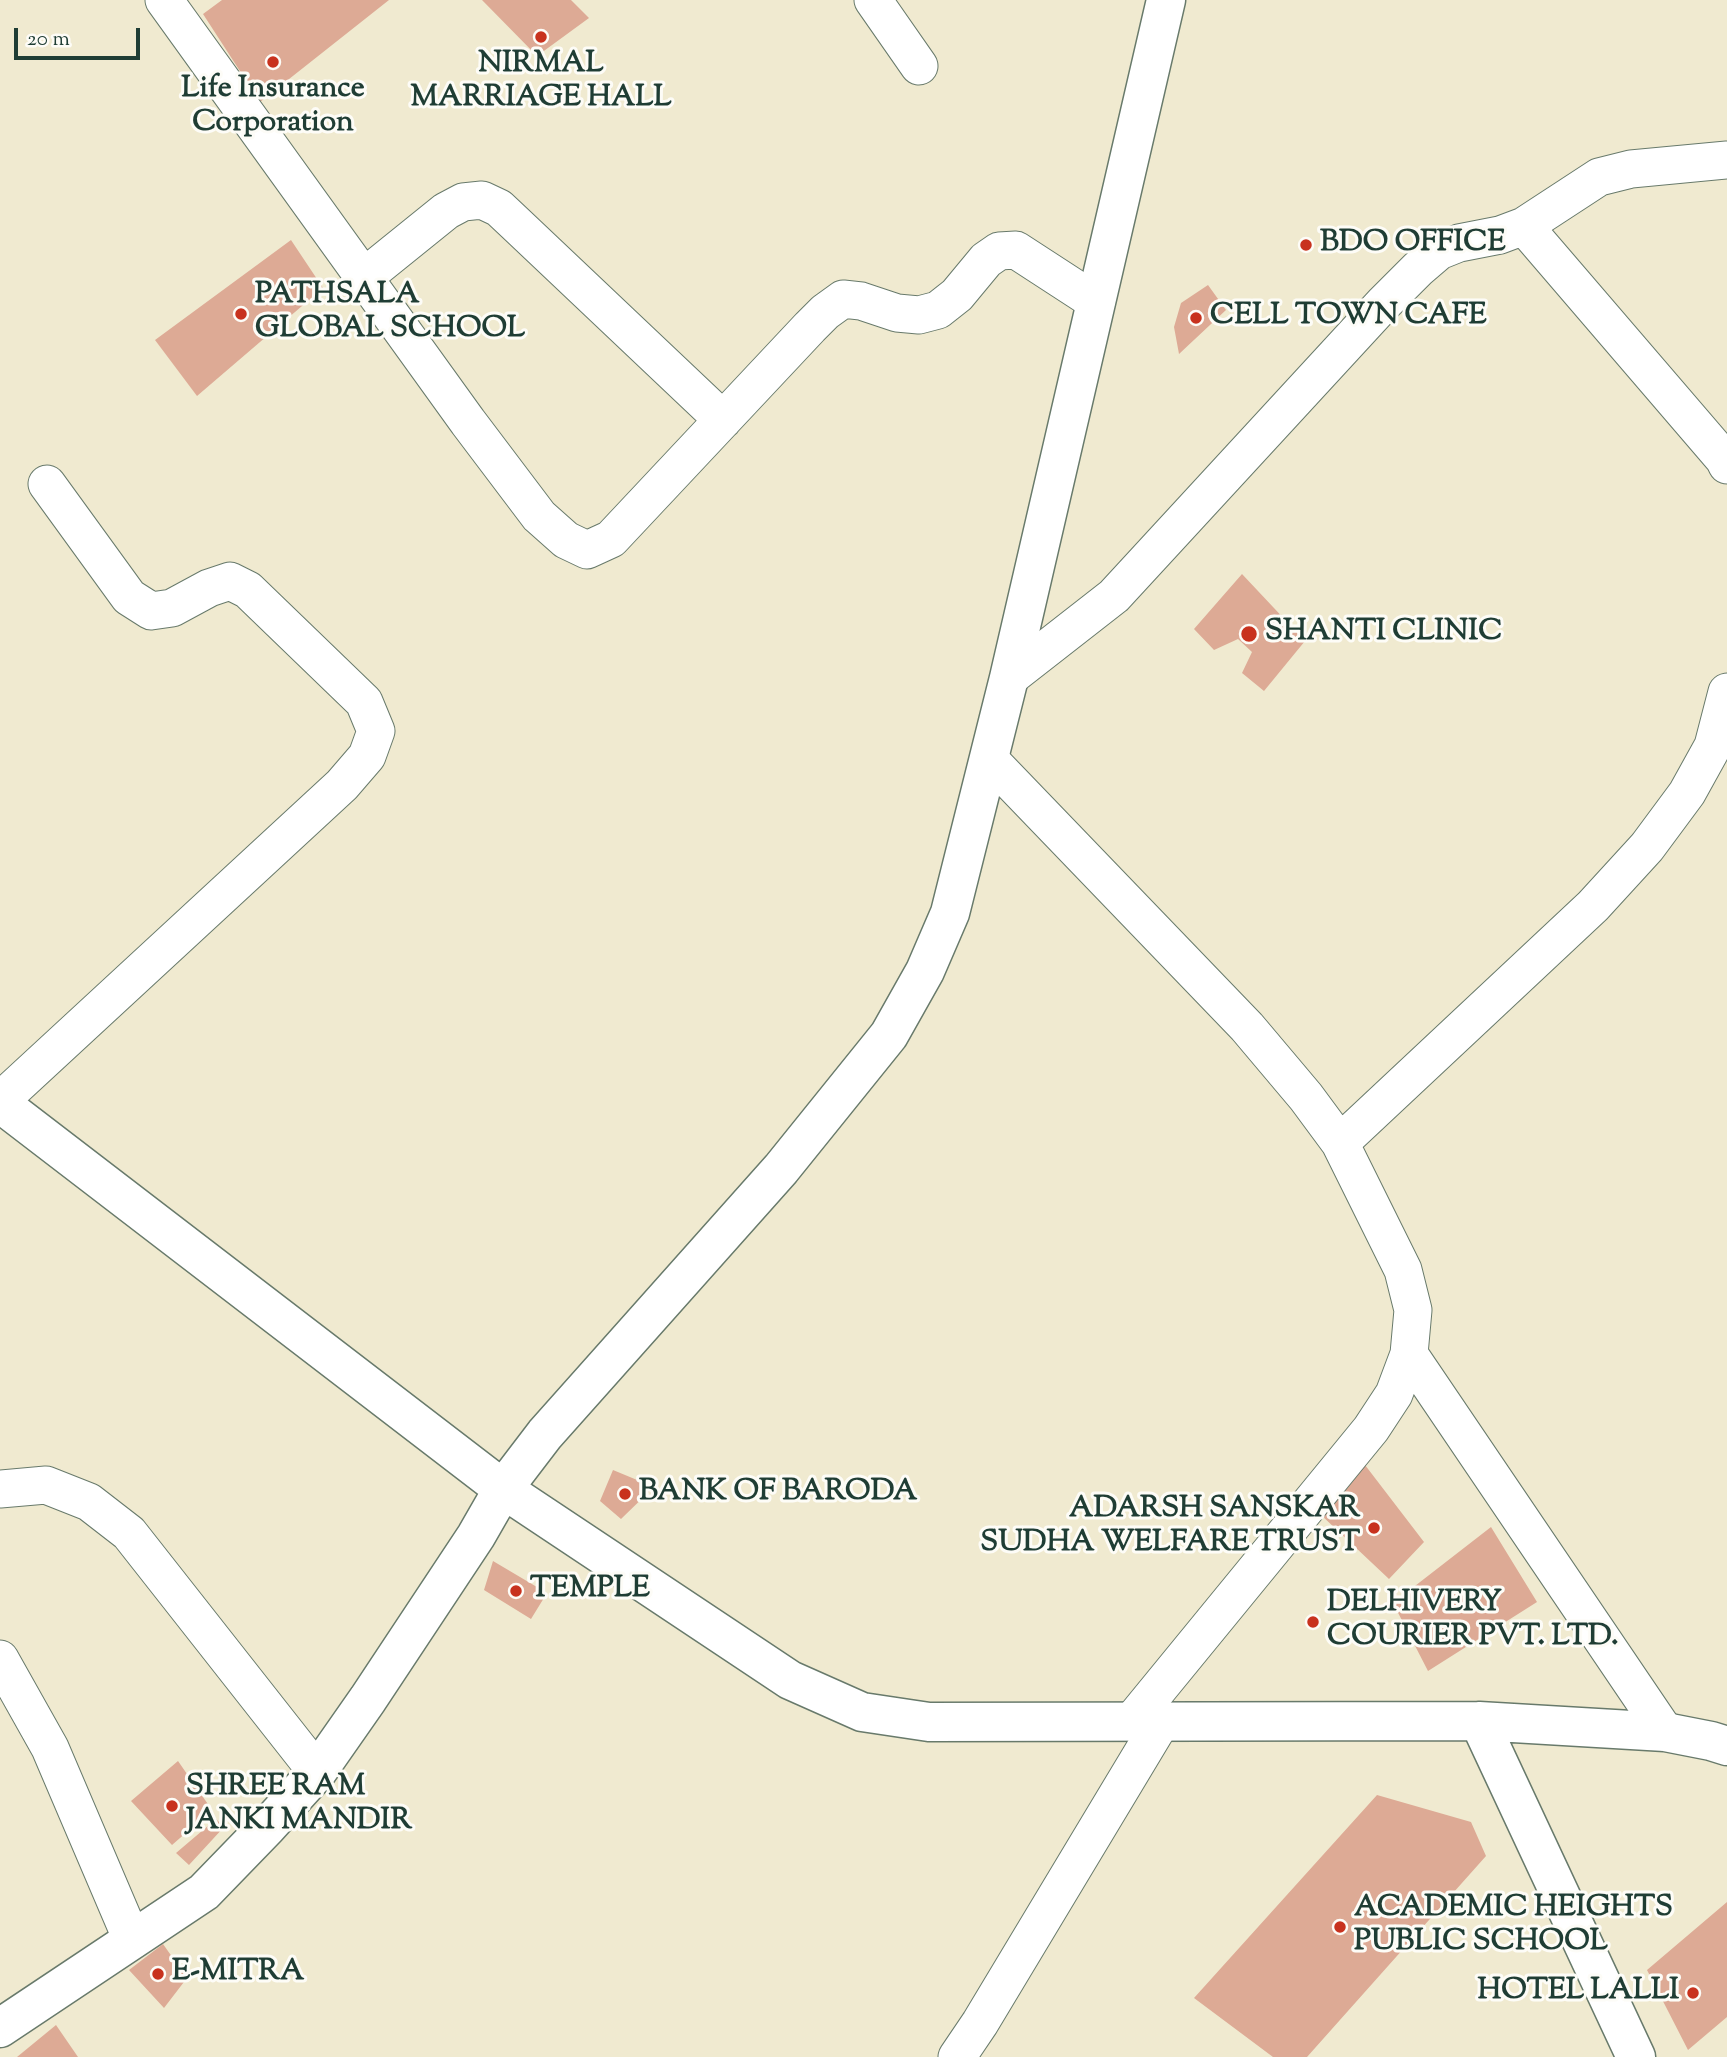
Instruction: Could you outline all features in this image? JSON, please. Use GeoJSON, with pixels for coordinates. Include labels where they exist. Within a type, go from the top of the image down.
{"type":"FeatureCollection","features":[{"type":"Feature","properties":{"kind":"street"},"geometry":{"type":"LineString","coordinates":[[164,0],[363,278],[539,516],[566,540],[587,550],[611,539],[810,327],[843,299],[919,316],[938,310],[957,295],[986,260],[999,251],[1016,250],[1096,302]]}},
{"type":"Feature","properties":{"kind":"street"},"geometry":{"type":"LineString","coordinates":[[873,0],[919,66]]}},
{"type":"Feature","properties":{"kind":"street"},"geometry":{"type":"LineString","coordinates":[[0,2028],[204,1892],[317,1772],[476,1536],[503,1489],[545,1434],[781,1169],[889,1035],[925,971],[950,913],[1009,678],[1166,0]]}},
{"type":"Feature","properties":{"kind":"street"},"geometry":{"type":"LineString","coordinates":[[1009,678],[1114,596],[1384,303],[1439,251],[1524,226],[1599,177],[1631,169],[1727,160]]}},
{"type":"Feature","properties":{"kind":"street"},"geometry":{"type":"LineString","coordinates":[[363,278],[446,211],[463,202],[482,200],[499,208],[723,420]]}},
{"type":"Feature","properties":{"kind":"street"},"geometry":{"type":"LineString","coordinates":[[1524,226],[1727,465]]}},
{"type":"Feature","properties":{"kind":"street"},"geometry":{"type":"LineString","coordinates":[[47,484],[129,597],[151,611],[172,608],[209,587],[230,581],[248,590],[363,702],[376,731],[367,756],[342,785],[0,1102],[503,1489],[790,1680],[862,1712],[929,1722],[1479,1721],[1665,1732],[1727,1746]]}},
{"type":"Feature","properties":{"kind":"street"},"geometry":{"type":"LineString","coordinates":[[1340,1143],[1593,906],[1647,848],[1687,793],[1713,746],[1727,692]]}},
{"type":"Feature","properties":{"kind":"street"},"geometry":{"type":"LineString","coordinates":[[957,2057],[980,2023],[1147,1721],[1371,1430],[1394,1394],[1409,1354],[1413,1311],[1403,1270],[1340,1143],[1306,1097],[1247,1027],[989,759]]}},
{"type":"Feature","properties":{"kind":"street"},"geometry":{"type":"LineString","coordinates":[[1409,1354],[1665,1732]]}},
{"type":"Feature","properties":{"kind":"street"},"geometry":{"type":"LineString","coordinates":[[0,1489],[46,1485],[89,1502],[129,1533],[317,1772]]}},
{"type":"Feature","properties":{"kind":"street"},"geometry":{"type":"LineString","coordinates":[[0,1659],[50,1748],[132,1940]]}},
{"type":"Feature","properties":{"kind":"street"},"geometry":{"type":"LineString","coordinates":[[1479,1721],[1636,2057]]}},
{"type":"Feature","properties":{"kind":"building","name":"Life Insurance Corporation"},"geometry":{"type":"Polygon","coordinates":[[[222,0],[389,0],[260,102],[203,14],[222,0]]]}},
{"type":"Feature","properties":{"kind":"building","name":"NIRMAL MARRIAGE HALL"},"geometry":{"type":"Polygon","coordinates":[[[482,0],[571,0],[589,18],[537,56],[482,0]]]}},
{"type":"Feature","properties":{"kind":"building","name":"PATHSALA GLOBAL SCHOOL"},"geometry":{"type":"Polygon","coordinates":[[[291,240],[323,288],[197,396],[155,340],[291,240]]]}},
{"type":"Feature","properties":{"kind":"building","name":"CELL TOWN CAFE"},"geometry":{"type":"Polygon","coordinates":[[[1208,285],[1226,310],[1179,354],[1174,327],[1181,303],[1208,285]]]}},
{"type":"Feature","properties":{"kind":"building","name":"SHANTI CLINIC"},"geometry":{"type":"Polygon","coordinates":[[[1242,574],[1305,641],[1264,691],[1242,673],[1252,652],[1238,639],[1214,650],[1194,629],[1242,574]]]}},
{"type":"Feature","properties":{"kind":"building","name":"ADARSH SANSKAR SUDHA WELFARE TRUST"},"geometry":{"type":"Polygon","coordinates":[[[1365,1465],[1424,1542],[1389,1579],[1320,1514],[1365,1465]]]}},
{"type":"Feature","properties":{"kind":"building","name":"BANK OF BARODA"},"geometry":{"type":"Polygon","coordinates":[[[613,1470],[654,1487],[621,1519],[600,1501],[613,1470]]]}},
{"type":"Feature","properties":{"kind":"building"},"geometry":{"type":"Polygon","coordinates":[[[1491,1527],[1537,1602],[1428,1671],[1393,1603],[1491,1527]]]}},
{"type":"Feature","properties":{"kind":"building","name":"TEMPLE"},"geometry":{"type":"Polygon","coordinates":[[[493,1561],[547,1593],[531,1619],[484,1590],[493,1561]]]}},
{"type":"Feature","properties":{"kind":"building","name":"SHREE RAM JANKI MANDIR"},"geometry":{"type":"Polygon","coordinates":[[[178,1761],[212,1810],[172,1845],[131,1801],[178,1761]]]}},
{"type":"Feature","properties":{"kind":"building","name":"ACADEMIC HEIGHTS PUBLIC SCHOOL"},"geometry":{"type":"Polygon","coordinates":[[[1377,1795],[1471,1822],[1486,1856],[1307,2057],[1273,2057],[1194,1998],[1377,1795]]]}},
{"type":"Feature","properties":{"kind":"building"},"geometry":{"type":"Polygon","coordinates":[[[216,1819],[224,1827],[189,1865],[176,1853],[216,1819]]]}},
{"type":"Feature","properties":{"kind":"building","name":"HOTEL LALLI"},"geometry":{"type":"Polygon","coordinates":[[[1727,1902],[1727,2017],[1688,2050],[1647,1970],[1727,1902]]]}},
{"type":"Feature","properties":{"kind":"building","name":"E-MITRA"},"geometry":{"type":"Polygon","coordinates":[[[163,1944],[187,1978],[164,2008],[129,1970],[163,1944]]]}},
{"type":"Feature","properties":{"kind":"building"},"geometry":{"type":"Polygon","coordinates":[[[56,2025],[78,2057],[17,2057],[56,2025]]]}},
{"type":"Feature","properties":{"kind":"place","name":"NIRMAL MARRIAGE HALL"},"geometry":{"type":"Point","coordinates":[541,37]}},
{"type":"Feature","properties":{"kind":"place","name":"Life Insurance Corporation"},"geometry":{"type":"Point","coordinates":[273,62]}},
{"type":"Feature","properties":{"kind":"place","name":"BDO OFFICE"},"geometry":{"type":"Point","coordinates":[1306,245]}},
{"type":"Feature","properties":{"kind":"place","name":"PATHSALA GLOBAL SCHOOL"},"geometry":{"type":"Point","coordinates":[241,314]}},
{"type":"Feature","properties":{"kind":"place","name":"CELL TOWN CAFE"},"geometry":{"type":"Point","coordinates":[1196,318]}},
{"type":"Feature","properties":{"kind":"place","name":"SHANTI CLINIC"},"geometry":{"type":"Point","coordinates":[1249,634]}},
{"type":"Feature","properties":{"kind":"place","name":"BANK OF BARODA"},"geometry":{"type":"Point","coordinates":[625,1494]}},
{"type":"Feature","properties":{"kind":"place","name":"ADARSH SANSKAR SUDHA WELFARE TRUST"},"geometry":{"type":"Point","coordinates":[1374,1528]}},
{"type":"Feature","properties":{"kind":"place","name":"TEMPLE"},"geometry":{"type":"Point","coordinates":[516,1591]}},
{"type":"Feature","properties":{"kind":"place","name":"DELHIVERY COURIER PVT. LTD."},"geometry":{"type":"Point","coordinates":[1313,1622]}},
{"type":"Feature","properties":{"kind":"place","name":"SHREE RAM JANKI MANDIR"},"geometry":{"type":"Point","coordinates":[172,1806]}},
{"type":"Feature","properties":{"kind":"place","name":"ACADEMIC HEIGHTS PUBLIC SCHOOL"},"geometry":{"type":"Point","coordinates":[1340,1927]}},
{"type":"Feature","properties":{"kind":"place","name":"E-MITRA"},"geometry":{"type":"Point","coordinates":[158,1974]}},
{"type":"Feature","properties":{"kind":"place","name":"HOTEL LALLI"},"geometry":{"type":"Point","coordinates":[1693,1993]}}]}
